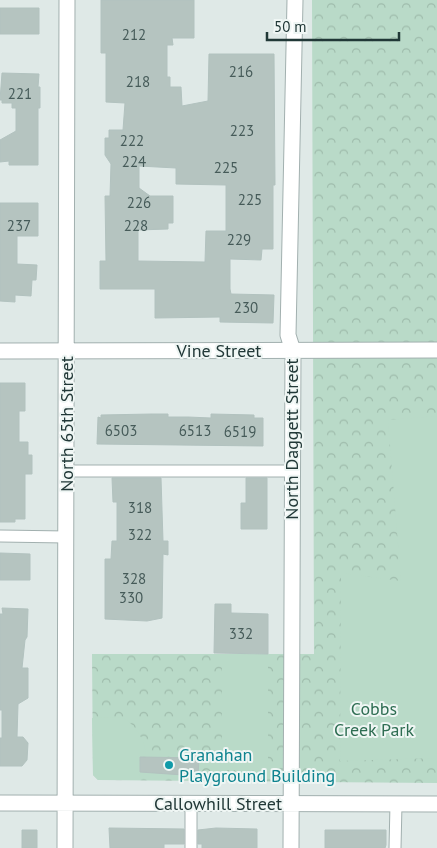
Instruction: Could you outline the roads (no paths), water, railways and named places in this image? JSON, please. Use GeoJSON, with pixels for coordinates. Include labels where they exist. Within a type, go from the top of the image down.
{"type":"FeatureCollection","features":[{"type":"Feature","properties":{"kind":"street","name":"North 65th Street"},"geometry":{"type":"LineString","coordinates":[[65,848],[68,0]]}},
{"type":"Feature","properties":{"kind":"street","name":"North Daggett Street"},"geometry":{"type":"LineString","coordinates":[[291,848],[293,351],[288,335],[295,0]]}},
{"type":"Feature","properties":{"kind":"street","name":"Vine Street"},"geometry":{"type":"LineString","coordinates":[[0,351],[437,350]]}},
{"type":"Feature","properties":{"kind":"street","name":"Callowhill Street"},"geometry":{"type":"LineString","coordinates":[[0,803],[437,804]]}},
{"type":"Feature","properties":{"kind":"lane"},"geometry":{"type":"LineString","coordinates":[[66,470],[292,471]]}},
{"type":"Feature","properties":{"kind":"lane"},"geometry":{"type":"LineString","coordinates":[[0,536],[66,537]]}},
{"type":"Feature","properties":{"kind":"lane"},"geometry":{"type":"LineString","coordinates":[[190,848],[191,804]]}},
{"type":"Feature","properties":{"kind":"lane"},"geometry":{"type":"LineString","coordinates":[[395,848],[396,804]]}},
{"type":"Feature","properties":{"kind":"place","name":"Granahan Playground Building"},"geometry":{"type":"Point","coordinates":[169,765]}},
{"type":"Feature","properties":{"kind":"park label","name":"Cobbs Creek Park"},"geometry":{"type":"Point","coordinates":[374,720]}}]}
